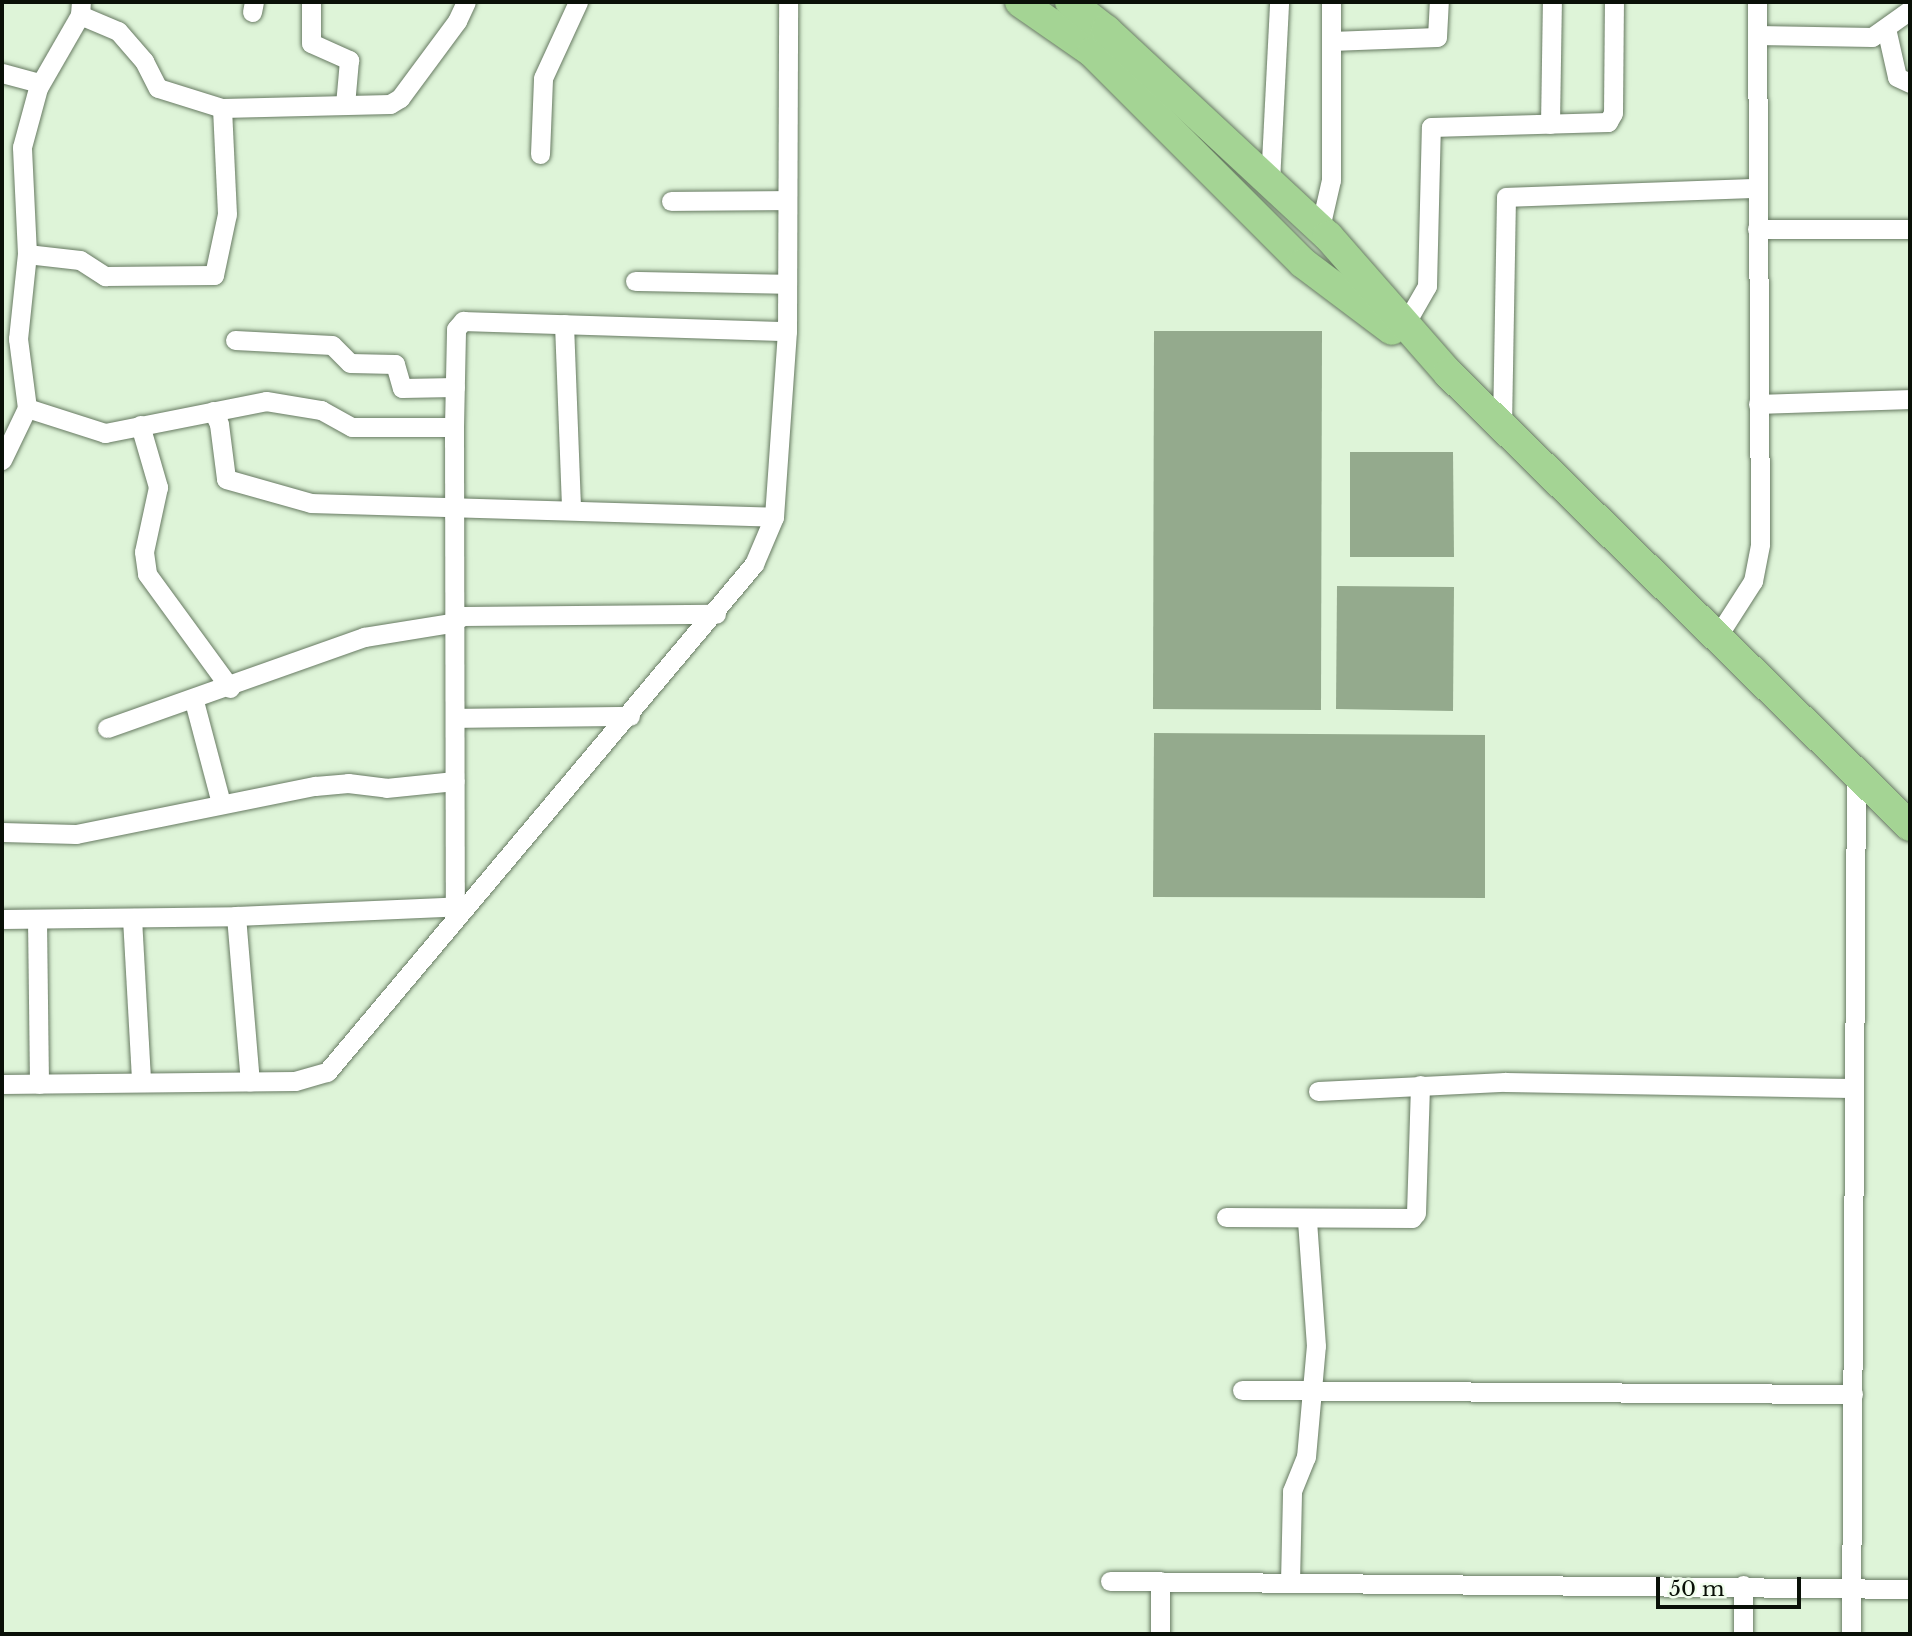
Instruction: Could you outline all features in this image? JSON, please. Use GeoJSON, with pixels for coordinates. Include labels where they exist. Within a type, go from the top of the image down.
{"type":"FeatureCollection","features":[{"type":"Feature","properties":{"kind":"main road"},"geometry":{"type":"LineString","coordinates":[[1020,2],[1092,51],[1303,263],[1448,373]]}},
{"type":"Feature","properties":{"kind":"main road"},"geometry":{"type":"LineString","coordinates":[[1070,2],[1320,228],[1448,373],[1910,826]]}},
{"type":"Feature","properties":{"kind":"street"},"geometry":{"type":"LineString","coordinates":[[311,2],[311,43],[348,57],[345,105]]}},
{"type":"Feature","properties":{"kind":"street"},"geometry":{"type":"LineString","coordinates":[[2,460],[27,408],[10,341],[27,254],[11,164],[40,83],[81,8],[118,31],[162,90],[222,107],[345,105],[397,101],[457,21],[466,2]]}},
{"type":"Feature","properties":{"kind":"street"},"geometry":{"type":"LineString","coordinates":[[540,154],[543,78],[578,2]]}},
{"type":"Feature","properties":{"kind":"street"},"geometry":{"type":"LineString","coordinates":[[2,1084],[141,1079],[306,1080],[327,1072],[461,905],[630,716],[716,614],[754,564],[774,517],[787,331],[788,2]]}},
{"type":"Feature","properties":{"kind":"street"},"geometry":{"type":"LineString","coordinates":[[1270,181],[1279,2]]}},
{"type":"Feature","properties":{"kind":"street"},"geometry":{"type":"LineString","coordinates":[[1320,228],[1331,180],[1331,2]]}},
{"type":"Feature","properties":{"kind":"street"},"geometry":{"type":"LineString","coordinates":[[1331,41],[1437,37],[1439,2]]}},
{"type":"Feature","properties":{"kind":"street"},"geometry":{"type":"LineString","coordinates":[[1550,124],[1552,2]]}},
{"type":"Feature","properties":{"kind":"street"},"geometry":{"type":"LineString","coordinates":[[1404,326],[1427,286],[1431,127],[1604,123],[1613,118],[1614,2]]}},
{"type":"Feature","properties":{"kind":"street"},"geometry":{"type":"LineString","coordinates":[[1717,637],[1746,597],[1758,564],[1757,2]]}},
{"type":"Feature","properties":{"kind":"street"},"geometry":{"type":"LineString","coordinates":[[1757,35],[1863,38],[1886,28],[1910,9]]}},
{"type":"Feature","properties":{"kind":"street"},"geometry":{"type":"LineString","coordinates":[[1886,28],[1897,77],[1910,83]]}},
{"type":"Feature","properties":{"kind":"street"},"geometry":{"type":"LineString","coordinates":[[2,74],[40,83]]}},
{"type":"Feature","properties":{"kind":"street"},"geometry":{"type":"LineString","coordinates":[[27,254],[79,260],[97,275],[113,277],[214,275],[227,214],[222,107]]}},
{"type":"Feature","properties":{"kind":"street"},"geometry":{"type":"LineString","coordinates":[[1502,426],[1506,197],[1756,188]]}},
{"type":"Feature","properties":{"kind":"street"},"geometry":{"type":"LineString","coordinates":[[671,201],[787,200]]}},
{"type":"Feature","properties":{"kind":"street"},"geometry":{"type":"LineString","coordinates":[[1756,229],[1910,229]]}},
{"type":"Feature","properties":{"kind":"street"},"geometry":{"type":"LineString","coordinates":[[635,281],[787,284]]}},
{"type":"Feature","properties":{"kind":"street"},"geometry":{"type":"LineString","coordinates":[[461,905],[455,781],[457,619],[454,427],[460,322],[787,331]]}},
{"type":"Feature","properties":{"kind":"street"},"geometry":{"type":"LineString","coordinates":[[564,324],[571,510]]}},
{"type":"Feature","properties":{"kind":"street"},"geometry":{"type":"LineString","coordinates":[[235,340],[332,345],[350,363],[395,364],[402,388],[455,387]]}},
{"type":"Feature","properties":{"kind":"street"},"geometry":{"type":"LineString","coordinates":[[1758,404],[1910,399]]}},
{"type":"Feature","properties":{"kind":"street"},"geometry":{"type":"LineString","coordinates":[[27,408],[92,432],[266,401],[321,410],[358,428],[454,427]]}},
{"type":"Feature","properties":{"kind":"street"},"geometry":{"type":"LineString","coordinates":[[213,411],[219,424],[226,480],[326,506],[455,507],[774,517]]}},
{"type":"Feature","properties":{"kind":"street"},"geometry":{"type":"LineString","coordinates":[[140,425],[158,486],[144,552],[147,574],[230,688]]}},
{"type":"Feature","properties":{"kind":"street"},"geometry":{"type":"LineString","coordinates":[[107,728],[194,701],[364,636],[457,619],[558,613],[716,614]]}},
{"type":"Feature","properties":{"kind":"street"},"geometry":{"type":"LineString","coordinates":[[194,701],[221,803]]}},
{"type":"Feature","properties":{"kind":"street"},"geometry":{"type":"LineString","coordinates":[[456,718],[630,716]]}},
{"type":"Feature","properties":{"kind":"street"},"geometry":{"type":"LineString","coordinates":[[1851,1634],[1852,1088],[1856,773]]}},
{"type":"Feature","properties":{"kind":"street"},"geometry":{"type":"LineString","coordinates":[[2,832],[76,834],[315,786],[348,783],[386,788],[455,781]]}},
{"type":"Feature","properties":{"kind":"street"},"geometry":{"type":"LineString","coordinates":[[2,919],[236,916],[461,905]]}},
{"type":"Feature","properties":{"kind":"street"},"geometry":{"type":"LineString","coordinates":[[236,916],[250,1080]]}},
{"type":"Feature","properties":{"kind":"street"},"geometry":{"type":"LineString","coordinates":[[132,918],[141,1079]]}},
{"type":"Feature","properties":{"kind":"street"},"geometry":{"type":"LineString","coordinates":[[37,919],[40,1084]]}},
{"type":"Feature","properties":{"kind":"street"},"geometry":{"type":"LineString","coordinates":[[1318,1091],[1420,1085],[1852,1088]]}},
{"type":"Feature","properties":{"kind":"street"},"geometry":{"type":"LineString","coordinates":[[1226,1217],[1404,1221],[1416,1213],[1420,1085]]}},
{"type":"Feature","properties":{"kind":"street"},"geometry":{"type":"LineString","coordinates":[[1290,1582],[1292,1491],[1306,1457],[1316,1307],[1307,1219]]}},
{"type":"Feature","properties":{"kind":"street"},"geometry":{"type":"LineString","coordinates":[[1242,1390],[1853,1394]]}},
{"type":"Feature","properties":{"kind":"street"},"geometry":{"type":"LineString","coordinates":[[1110,1581],[1910,1588]]}},
{"type":"Feature","properties":{"kind":"street"},"geometry":{"type":"LineString","coordinates":[[1160,1581],[1160,1634]]}},
{"type":"Feature","properties":{"kind":"street"},"geometry":{"type":"LineString","coordinates":[[1743,1585],[1743,1634]]}},
{"type":"Feature","properties":{"kind":"shaded area"},"geometry":{"type":"Polygon","coordinates":[[[1154,331],[1322,331],[1321,710],[1153,709],[1154,331]]]}},
{"type":"Feature","properties":{"kind":"shaded area"},"geometry":{"type":"Polygon","coordinates":[[[1350,452],[1453,452],[1454,557],[1350,557],[1350,452]]]}},
{"type":"Feature","properties":{"kind":"shaded area"},"geometry":{"type":"Polygon","coordinates":[[[1337,586],[1454,587],[1453,711],[1336,709],[1337,586]]]}},
{"type":"Feature","properties":{"kind":"shaded area"},"geometry":{"type":"Polygon","coordinates":[[[1154,733],[1485,735],[1485,898],[1153,897],[1154,733]]]}}]}
